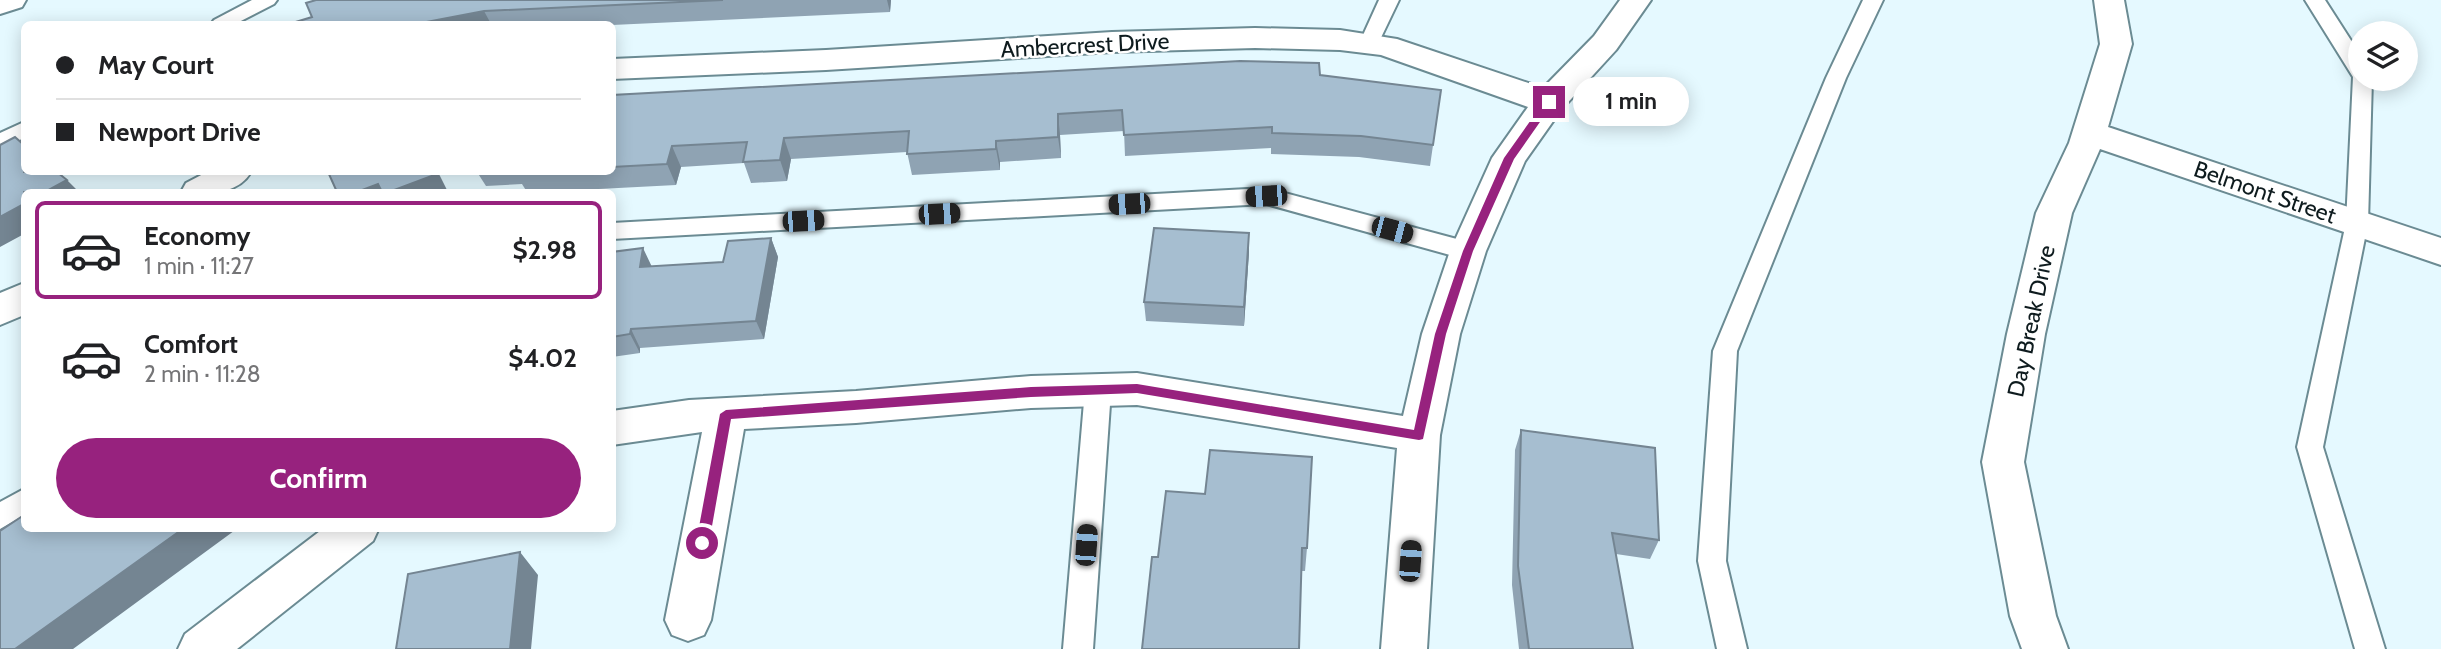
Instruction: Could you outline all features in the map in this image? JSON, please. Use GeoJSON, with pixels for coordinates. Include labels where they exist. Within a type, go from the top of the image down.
{"type":"FeatureCollection","features":[{"type":"Feature","properties":{"kind":"street"},"geometry":{"type":"LineString","coordinates":[[0,5],[11,0]]}},
{"type":"Feature","properties":{"kind":"street"},"geometry":{"type":"LineString","coordinates":[[1404,649],[1419,435],[1441,334],[1468,251],[1509,158],[1549,102],[1605,43],[1636,0]]}},
{"type":"Feature","properties":{"kind":"street","name":"Day Break Drive"},"geometry":{"type":"LineString","coordinates":[[2045,649],[2033,616],[2003,462],[2026,334],[2054,213],[2089,132],[2116,44],[2109,0]]}},
{"type":"Feature","properties":{"kind":"street","name":"Ambercrest Drive"},"geometry":{"type":"LineString","coordinates":[[616,69],[826,60],[1112,42],[1255,38],[1340,40],[1386,46],[1549,102]]}},
{"type":"Feature","properties":{"kind":"street","name":"Belmont Street"},"geometry":{"type":"LineString","coordinates":[[2089,132],[2441,252]]}},
{"type":"Feature","properties":{"kind":"street"},"geometry":{"type":"LineString","coordinates":[[203,189],[228,175]]}},
{"type":"Feature","properties":{"kind":"street"},"geometry":{"type":"LineString","coordinates":[[0,311],[21,299]]}},
{"type":"Feature","properties":{"kind":"street"},"geometry":{"type":"LineString","coordinates":[[616,427],[689,416],[1031,392],[1137,389],[1419,435]]}},
{"type":"Feature","properties":{"kind":"street"},"geometry":{"type":"LineString","coordinates":[[688,620],[726,414]]}},
{"type":"Feature","properties":{"kind":"street"},"geometry":{"type":"LineString","coordinates":[[201,649],[353,532]]}},
{"type":"Feature","properties":{"kind":"lane"},"geometry":{"type":"LineString","coordinates":[[227,21],[267,0]]}},
{"type":"Feature","properties":{"kind":"lane"},"geometry":{"type":"LineString","coordinates":[[1369,44],[1389,0]]}},
{"type":"Feature","properties":{"kind":"lane"},"geometry":{"type":"LineString","coordinates":[[1732,649],[1712,561],[1725,351],[1836,78],[1873,0]]}},
{"type":"Feature","properties":{"kind":"lane"},"geometry":{"type":"LineString","coordinates":[[2315,0],[2348,52]]}},
{"type":"Feature","properties":{"kind":"lane"},"geometry":{"type":"LineString","coordinates":[[2361,91],[2357,223],[2310,447],[2370,649]]}},
{"type":"Feature","properties":{"kind":"lane"},"geometry":{"type":"LineString","coordinates":[[0,142],[21,131]]}},
{"type":"Feature","properties":{"kind":"lane"},"geometry":{"type":"LineString","coordinates":[[616,231],[1266,196],[1468,251]]}},
{"type":"Feature","properties":{"kind":"lane"},"geometry":{"type":"LineString","coordinates":[[1078,649],[1098,390]]}},
{"type":"Feature","properties":{"kind":"lane"},"geometry":{"type":"LineString","coordinates":[[0,517],[21,502]]}},
{"type":"Feature","properties":{"kind":"building"},"geometry":{"type":"Polygon","coordinates":[[[316,0],[723,0],[484,11],[432,21],[299,21],[312,17],[306,3],[316,0]]]}},
{"type":"Feature","properties":{"kind":"building"},"geometry":{"type":"Polygon","coordinates":[[[1240,61],[1319,63],[1320,75],[1441,90],[1433,145],[1361,136],[1272,133],[1272,127],[1124,135],[1122,110],[1058,114],[1058,137],[996,141],[996,149],[907,154],[909,131],[784,138],[780,160],[743,162],[747,142],[672,146],[667,164],[616,167],[616,95],[1240,61]]]}},
{"type":"Feature","properties":{"kind":"building"},"geometry":{"type":"Polygon","coordinates":[[[15,137],[21,142],[21,175],[61,175],[67,180],[50,189],[21,189],[21,206],[0,217],[0,145],[15,137]]]}},
{"type":"Feature","properties":{"kind":"building"},"geometry":{"type":"Polygon","coordinates":[[[329,175],[434,175],[397,189],[380,189],[378,184],[365,189],[336,189],[329,175]]]}},
{"type":"Feature","properties":{"kind":"building"},"geometry":{"type":"Polygon","coordinates":[[[1154,228],[1249,233],[1244,307],[1144,302],[1154,228]]]}},
{"type":"Feature","properties":{"kind":"building"},"geometry":{"type":"Polygon","coordinates":[[[771,238],[756,321],[631,329],[630,334],[616,336],[616,251],[643,248],[640,267],[723,262],[728,241],[771,238]]]}},
{"type":"Feature","properties":{"kind":"building"},"geometry":{"type":"Polygon","coordinates":[[[1521,430],[1655,448],[1659,540],[1612,533],[1633,649],[1529,649],[1518,566],[1521,430]]]}},
{"type":"Feature","properties":{"kind":"building"},"geometry":{"type":"Polygon","coordinates":[[[1210,450],[1312,457],[1307,548],[1302,548],[1299,649],[1142,649],[1152,557],[1158,557],[1166,491],[1205,494],[1210,450]]]}},
{"type":"Feature","properties":{"kind":"building"},"geometry":{"type":"Polygon","coordinates":[[[21,517],[21,532],[178,532],[15,649],[0,649],[0,531],[21,517]]]}},
{"type":"Feature","properties":{"kind":"building"},"geometry":{"type":"Polygon","coordinates":[[[520,552],[510,649],[396,649],[408,574],[520,552]]]}},
{"type":"Feature","properties":{"kind":"route"},"geometry":{"type":"LineString","coordinates":[[702,543],[726,414],[856,407],[1031,392],[1137,389],[1419,435],[1441,334],[1468,251],[1509,158],[1549,102]]}}]}
